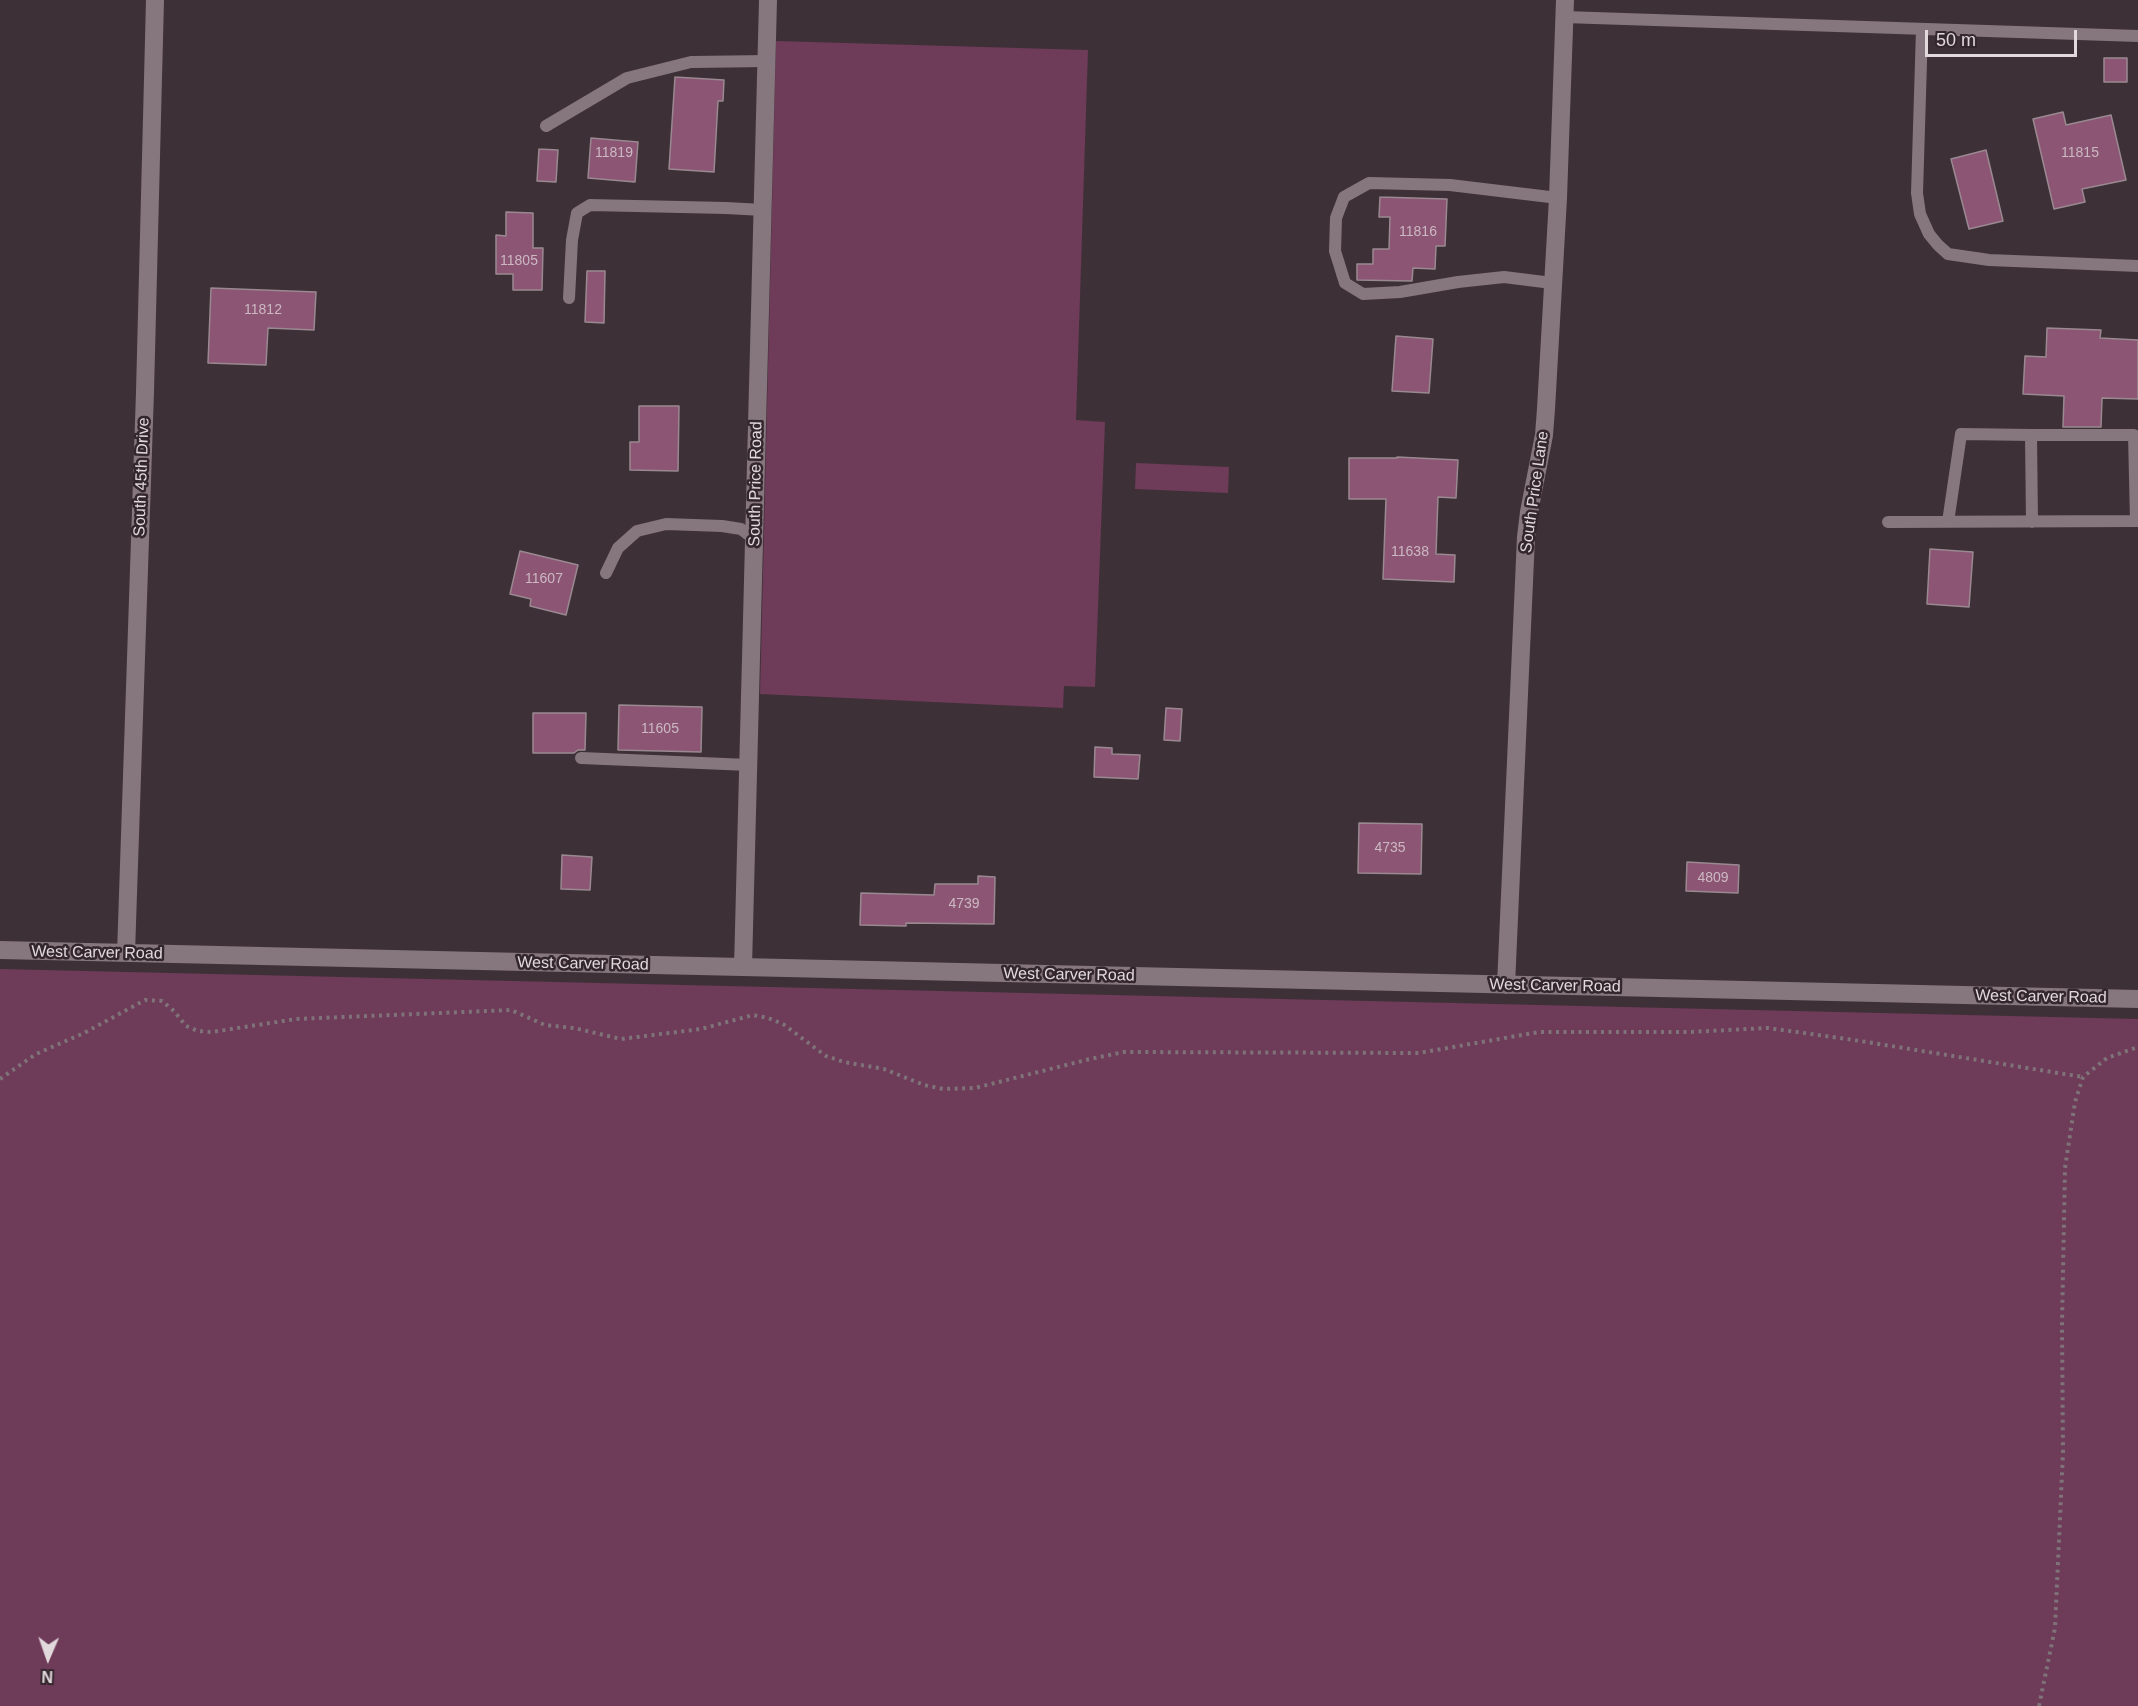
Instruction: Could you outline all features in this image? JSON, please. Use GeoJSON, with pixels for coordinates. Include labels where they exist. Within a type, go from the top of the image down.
{"type":"FeatureCollection","features":[{"type":"Feature","properties":{"kind":"street","name":"South 45th Drive"},"geometry":{"type":"LineString","coordinates":[[126,953],[145,392],[155,0]]}},
{"type":"Feature","properties":{"kind":"street","name":"South Price Road"},"geometry":{"type":"LineString","coordinates":[[743,967],[768,0]]}},
{"type":"Feature","properties":{"kind":"street","name":"South Price Lane"},"geometry":{"type":"LineString","coordinates":[[1506,969],[1526,537],[1544,435],[1558,198],[1564,8]]}},
{"type":"Feature","properties":{"kind":"street","name":"West Carver Road"},"geometry":{"type":"LineString","coordinates":[[0,950],[743,967],[1506,969],[2138,999]]}},
{"type":"Feature","properties":{"kind":"lane"},"geometry":{"type":"LineString","coordinates":[[1564,8],[1922,29],[2138,36]]}},
{"type":"Feature","properties":{"kind":"lane"},"geometry":{"type":"LineString","coordinates":[[1922,29],[1917,193],[1920,214],[1929,234],[1938,245],[1948,254],[1989,260],[2138,266]]}},
{"type":"Feature","properties":{"kind":"lane"},"geometry":{"type":"LineString","coordinates":[[546,126],[627,78],[691,62],[767,61]]}},
{"type":"Feature","properties":{"kind":"lane"},"geometry":{"type":"LineString","coordinates":[[1552,283],[1504,277],[1400,292],[1363,294],[1345,283],[1335,251],[1336,218],[1344,196],[1370,183],[1450,185],[1558,198]]}},
{"type":"Feature","properties":{"kind":"lane"},"geometry":{"type":"LineString","coordinates":[[569,298],[572,240],[577,213],[590,205],[763,210]]}},
{"type":"Feature","properties":{"kind":"lane"},"geometry":{"type":"LineString","coordinates":[[1888,522],[1948,522],[2032,522],[2137,521],[2134,435],[1961,434],[1948,522]]}},
{"type":"Feature","properties":{"kind":"lane"},"geometry":{"type":"LineString","coordinates":[[2031,435],[2032,522]]}},
{"type":"Feature","properties":{"kind":"lane"},"geometry":{"type":"LineString","coordinates":[[606,573],[618,548],[637,531],[666,524],[741,529],[754,539]]}},
{"type":"Feature","properties":{"kind":"lane"},"geometry":{"type":"LineString","coordinates":[[581,758],[749,765]]}},
{"type":"Feature","properties":{"kind":"path"},"geometry":{"type":"LineString","coordinates":[[0,1079],[36,1054],[84,1033],[145,1000],[162,1001],[186,1026],[198,1031],[212,1032],[249,1024],[296,1019],[511,1010],[545,1025],[574,1028],[621,1039],[701,1029],[753,1015],[783,1024],[826,1056],[884,1070],[924,1085],[944,1089],[975,1088],[1124,1052],[1419,1053],[1539,1032],[1689,1032],[1768,1028],[2083,1077]]}},
{"type":"Feature","properties":{"kind":"path"},"geometry":{"type":"LineString","coordinates":[[2039,1706],[2055,1628],[2063,1452],[2062,1325],[2066,1168],[2075,1102],[2083,1077],[2107,1058],[2138,1047]]}},
{"type":"Feature","properties":{"kind":"shaded area"},"geometry":{"type":"Polygon","coordinates":[[[776,41],[1088,50],[1076,420],[1105,422],[1095,687],[1064,686],[1063,708],[760,694],[776,41]]]}},
{"type":"Feature","properties":{"kind":"shaded area"},"geometry":{"type":"Polygon","coordinates":[[[1136,463],[1229,467],[1228,493],[1135,489],[1136,463]]]}},
{"type":"Feature","properties":{"kind":"shaded area"},"geometry":{"type":"Polygon","coordinates":[[[0,969],[2138,1019],[2138,1706],[0,1706],[0,969]]]}},
{"type":"Feature","properties":{"kind":"building"},"geometry":{"type":"Polygon","coordinates":[[[2104,58],[2127,58],[2127,82],[2104,82],[2104,58]]]}},
{"type":"Feature","properties":{"kind":"building"},"geometry":{"type":"Polygon","coordinates":[[[675,77],[724,80],[723,101],[718,101],[714,172],[669,169],[675,77]]]}},
{"type":"Feature","properties":{"kind":"building"},"geometry":{"type":"Polygon","coordinates":[[[2063,112],[2066,125],[2111,115],[2126,180],[2082,189],[2085,202],[2054,209],[2033,119],[2063,112]]]}},
{"type":"Feature","properties":{"kind":"building"},"geometry":{"type":"Polygon","coordinates":[[[591,138],[638,142],[635,182],[588,178],[591,138]]]}},
{"type":"Feature","properties":{"kind":"building"},"geometry":{"type":"Polygon","coordinates":[[[539,149],[558,150],[556,182],[537,181],[539,149]]]}},
{"type":"Feature","properties":{"kind":"building"},"geometry":{"type":"Polygon","coordinates":[[[1986,150],[2003,221],[1969,229],[1951,159],[1986,150]]]}},
{"type":"Feature","properties":{"kind":"building"},"geometry":{"type":"Polygon","coordinates":[[[1380,197],[1447,199],[1445,246],[1436,246],[1435,269],[1413,268],[1412,281],[1357,280],[1357,264],[1373,264],[1373,249],[1389,249],[1390,217],[1379,217],[1380,197]]]}},
{"type":"Feature","properties":{"kind":"building"},"geometry":{"type":"Polygon","coordinates":[[[506,212],[533,213],[533,248],[543,248],[542,290],[513,290],[513,274],[496,274],[496,235],[506,236],[506,212]]]}},
{"type":"Feature","properties":{"kind":"building"},"geometry":{"type":"Polygon","coordinates":[[[587,271],[605,271],[604,323],[585,322],[587,271]]]}},
{"type":"Feature","properties":{"kind":"building"},"geometry":{"type":"Polygon","coordinates":[[[211,288],[316,292],[314,330],[268,328],[266,365],[208,363],[211,288]]]}},
{"type":"Feature","properties":{"kind":"building"},"geometry":{"type":"Polygon","coordinates":[[[2047,328],[2101,330],[2100,338],[2138,340],[2138,399],[2102,398],[2101,427],[2063,427],[2064,396],[2023,394],[2025,356],[2046,357],[2047,328]]]}},
{"type":"Feature","properties":{"kind":"building"},"geometry":{"type":"Polygon","coordinates":[[[1396,336],[1433,339],[1429,393],[1392,391],[1396,336]]]}},
{"type":"Feature","properties":{"kind":"building"},"geometry":{"type":"Polygon","coordinates":[[[639,406],[679,406],[678,471],[630,470],[630,442],[639,442],[639,406]]]}},
{"type":"Feature","properties":{"kind":"building"},"geometry":{"type":"Polygon","coordinates":[[[1397,457],[1458,460],[1456,498],[1438,497],[1436,554],[1455,555],[1454,582],[1383,579],[1386,499],[1349,499],[1349,458],[1397,457]]]}},
{"type":"Feature","properties":{"kind":"building"},"geometry":{"type":"Polygon","coordinates":[[[1930,549],[1973,552],[1969,607],[1927,604],[1930,549]]]}},
{"type":"Feature","properties":{"kind":"building"},"geometry":{"type":"Polygon","coordinates":[[[520,551],[578,565],[566,615],[530,606],[531,599],[510,594],[520,551]]]}},
{"type":"Feature","properties":{"kind":"building"},"geometry":{"type":"Polygon","coordinates":[[[619,705],[702,707],[701,752],[618,750],[619,705]]]}},
{"type":"Feature","properties":{"kind":"building"},"geometry":{"type":"Polygon","coordinates":[[[1166,708],[1182,709],[1180,741],[1164,740],[1166,708]]]}},
{"type":"Feature","properties":{"kind":"building"},"geometry":{"type":"Polygon","coordinates":[[[533,713],[586,713],[585,750],[578,750],[574,753],[533,753],[533,713]]]}},
{"type":"Feature","properties":{"kind":"building"},"geometry":{"type":"Polygon","coordinates":[[[1095,747],[1112,748],[1112,754],[1140,755],[1138,779],[1094,777],[1095,747]]]}},
{"type":"Feature","properties":{"kind":"building"},"geometry":{"type":"Polygon","coordinates":[[[1359,823],[1422,824],[1421,874],[1358,873],[1359,823]]]}},
{"type":"Feature","properties":{"kind":"building"},"geometry":{"type":"Polygon","coordinates":[[[562,855],[592,857],[590,890],[561,889],[562,855]]]}},
{"type":"Feature","properties":{"kind":"building"},"geometry":{"type":"Polygon","coordinates":[[[1687,862],[1739,865],[1738,893],[1686,891],[1687,862]]]}},
{"type":"Feature","properties":{"kind":"building"},"geometry":{"type":"Polygon","coordinates":[[[978,876],[995,877],[994,924],[860,925],[861,893],[934,895],[935,884],[978,884],[978,876]]]}}]}
